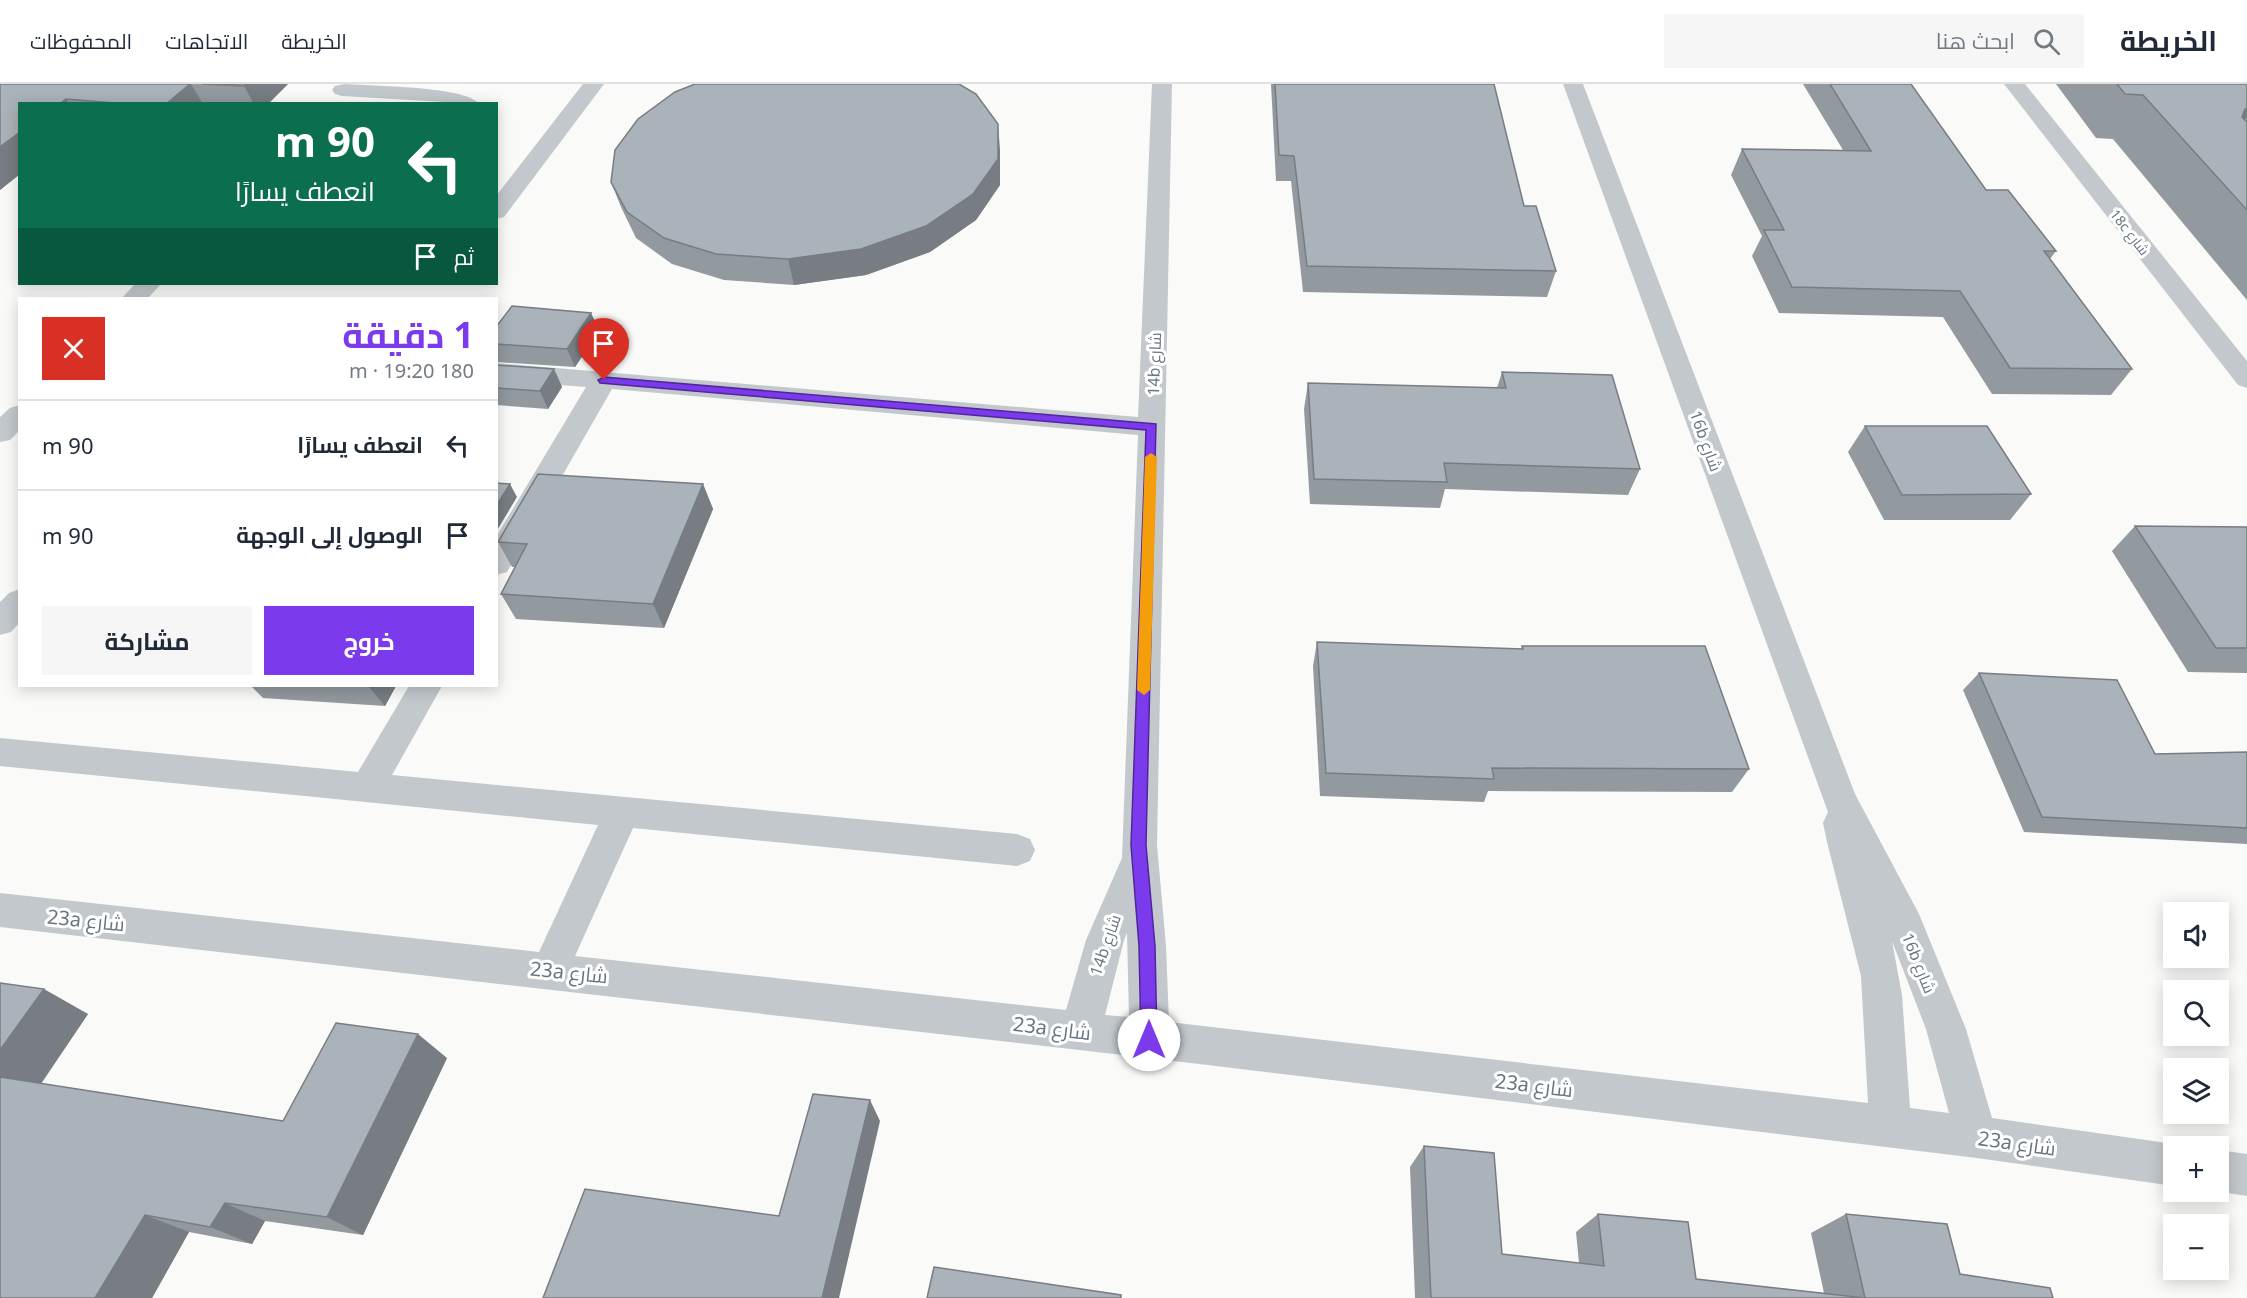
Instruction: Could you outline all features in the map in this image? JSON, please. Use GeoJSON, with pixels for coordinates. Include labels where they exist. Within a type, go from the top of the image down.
{"type":"FeatureCollection","features":[{"type":"Feature","properties":{"kind":"street"},"geometry":{"type":"LineString","coordinates":[[498,209],[594,84]]}},
{"type":"Feature","properties":{"kind":"street","name":"14b شارع"},"geometry":{"type":"LineString","coordinates":[[1149,1040],[1147,946],[1139,861],[1162,84]]}},
{"type":"Feature","properties":{"kind":"street","name":"16b شارع"},"geometry":{"type":"LineString","coordinates":[[1573,84],[1839,798],[1871,854],[1908,935],[1946,1029],[1977,1137]]}},
{"type":"Feature","properties":{"kind":"street","name":"18c شارع"},"geometry":{"type":"LineString","coordinates":[[2014,84],[2247,380]]}},
{"type":"Feature","properties":{"kind":"street"},"geometry":{"type":"LineString","coordinates":[[339,93],[456,98],[465,102]]}},
{"type":"Feature","properties":{"kind":"street"},"geometry":{"type":"LineString","coordinates":[[135,297],[148,285]]}},
{"type":"Feature","properties":{"kind":"street"},"geometry":{"type":"LineString","coordinates":[[498,371],[1152,427]]}},
{"type":"Feature","properties":{"kind":"street"},"geometry":{"type":"LineString","coordinates":[[498,561],[604,380]]}},
{"type":"Feature","properties":{"kind":"street"},"geometry":{"type":"LineString","coordinates":[[0,433],[18,416]]}},
{"type":"Feature","properties":{"kind":"street"},"geometry":{"type":"LineString","coordinates":[[0,622],[18,603]]}},
{"type":"Feature","properties":{"kind":"street"},"geometry":{"type":"LineString","coordinates":[[367,787],[425,687]]}},
{"type":"Feature","properties":{"kind":"street"},"geometry":{"type":"LineString","coordinates":[[0,752],[1017,850]]}},
{"type":"Feature","properties":{"kind":"street","name":"16b شارع"},"geometry":{"type":"LineString","coordinates":[[1839,798],[1839,815],[1846,853],[1864,906],[1880,977],[1890,1128]]}},
{"type":"Feature","properties":{"kind":"street"},"geometry":{"type":"LineString","coordinates":[[550,970],[622,812]]}},
{"type":"Feature","properties":{"kind":"street","name":"14b شارع"},"geometry":{"type":"LineString","coordinates":[[1080,1032],[1105,940],[1139,861]]}},
{"type":"Feature","properties":{"kind":"street","name":"23a شارع"},"geometry":{"type":"LineString","coordinates":[[0,910],[550,970],[1977,1137],[2163,1163]]}},
{"type":"Feature","properties":{"kind":"street"},"geometry":{"type":"LineString","coordinates":[[2229,1173],[2247,1175]]}},
{"type":"Feature","properties":{"kind":"building"},"geometry":{"type":"Polygon","coordinates":[[[0,84],[190,84],[168,102],[103,102],[66,99],[62,102],[18,102],[18,134],[0,147],[0,84]]]}},
{"type":"Feature","properties":{"kind":"building"},"geometry":{"type":"Polygon","coordinates":[[[202,84],[247,84],[244,86],[202,84]]]}},
{"type":"Feature","properties":{"kind":"building"},"geometry":{"type":"Polygon","coordinates":[[[695,84],[959,84],[976,94],[998,124],[998,159],[973,194],[926,226],[861,249],[788,259],[716,254],[664,238],[627,212],[611,182],[615,150],[638,119],[675,92],[695,84]]]}},
{"type":"Feature","properties":{"kind":"building"},"geometry":{"type":"Polygon","coordinates":[[[1275,84],[1494,84],[1524,206],[1536,206],[1556,271],[1307,266],[1294,156],[1279,155],[1275,84]]]}},
{"type":"Feature","properties":{"kind":"building"},"geometry":{"type":"Polygon","coordinates":[[[1830,84],[1911,84],[1986,190],[2008,190],[2056,251],[2044,251],[2132,369],[2010,368],[1960,291],[1792,287],[1764,230],[1784,230],[1742,149],[1871,151],[1830,84]]]}},
{"type":"Feature","properties":{"kind":"building"},"geometry":{"type":"Polygon","coordinates":[[[2117,84],[2247,84],[2247,109],[2242,117],[2247,122],[2247,210],[2143,95],[2125,94],[2117,84]]]}},
{"type":"Feature","properties":{"kind":"building"},"geometry":{"type":"Polygon","coordinates":[[[512,306],[591,313],[567,349],[498,344],[498,324],[512,306]]]}},
{"type":"Feature","properties":{"kind":"building"},"geometry":{"type":"Polygon","coordinates":[[[498,365],[554,369],[540,391],[498,388],[498,365]]]}},
{"type":"Feature","properties":{"kind":"building"},"geometry":{"type":"Polygon","coordinates":[[[1502,372],[1612,375],[1640,469],[1444,463],[1447,482],[1314,479],[1308,383],[1506,388],[1502,372]]]}},
{"type":"Feature","properties":{"kind":"building"},"geometry":{"type":"Polygon","coordinates":[[[1865,426],[1987,426],[2031,494],[1902,495],[1865,426]]]}},
{"type":"Feature","properties":{"kind":"building"},"geometry":{"type":"Polygon","coordinates":[[[538,474],[703,484],[653,604],[501,594],[527,544],[498,542],[538,474]]]}},
{"type":"Feature","properties":{"kind":"building"},"geometry":{"type":"Polygon","coordinates":[[[498,483],[510,484],[498,503],[498,483]]]}},
{"type":"Feature","properties":{"kind":"building"},"geometry":{"type":"Polygon","coordinates":[[[2135,526],[2247,527],[2247,648],[2216,648],[2135,526]]]}},
{"type":"Feature","properties":{"kind":"building"},"geometry":{"type":"Polygon","coordinates":[[[1317,642],[1523,649],[1522,646],[1705,646],[1749,769],[1492,768],[1494,779],[1326,773],[1317,642]]]}},
{"type":"Feature","properties":{"kind":"building"},"geometry":{"type":"Polygon","coordinates":[[[1979,673],[2117,680],[2155,754],[2247,752],[2247,828],[2042,817],[1979,673]]]}},
{"type":"Feature","properties":{"kind":"building"},"geometry":{"type":"Polygon","coordinates":[[[0,983],[44,989],[0,1050],[0,983]]]}},
{"type":"Feature","properties":{"kind":"building"},"geometry":{"type":"Polygon","coordinates":[[[336,1023],[418,1034],[327,1217],[225,1203],[210,1227],[145,1215],[95,1298],[0,1298],[0,1077],[283,1121],[336,1023]]]}},
{"type":"Feature","properties":{"kind":"building"},"geometry":{"type":"Polygon","coordinates":[[[813,1094],[870,1100],[822,1298],[543,1298],[585,1189],[779,1216],[813,1094]]]}},
{"type":"Feature","properties":{"kind":"building"},"geometry":{"type":"Polygon","coordinates":[[[1424,1146],[1494,1153],[1502,1254],[1604,1266],[1598,1214],[1688,1222],[1696,1279],[1865,1298],[1431,1298],[1424,1146]]]}},
{"type":"Feature","properties":{"kind":"building"},"geometry":{"type":"Polygon","coordinates":[[[1846,1214],[1947,1224],[1960,1274],[2050,1288],[2053,1298],[1865,1298],[1846,1214]]]}},
{"type":"Feature","properties":{"kind":"building"},"geometry":{"type":"Polygon","coordinates":[[[934,1267],[1121,1295],[1121,1298],[927,1298],[934,1267]]]}},
{"type":"Feature","properties":{"kind":"slow traffic"},"geometry":{"type":"LineString","coordinates":[[1144,690],[1151,457]]}},
{"type":"Feature","properties":{"kind":"route"},"geometry":{"type":"LineString","coordinates":[[604,380],[1152,427],[1139,845],[1147,946],[1149,1040]]}}]}
